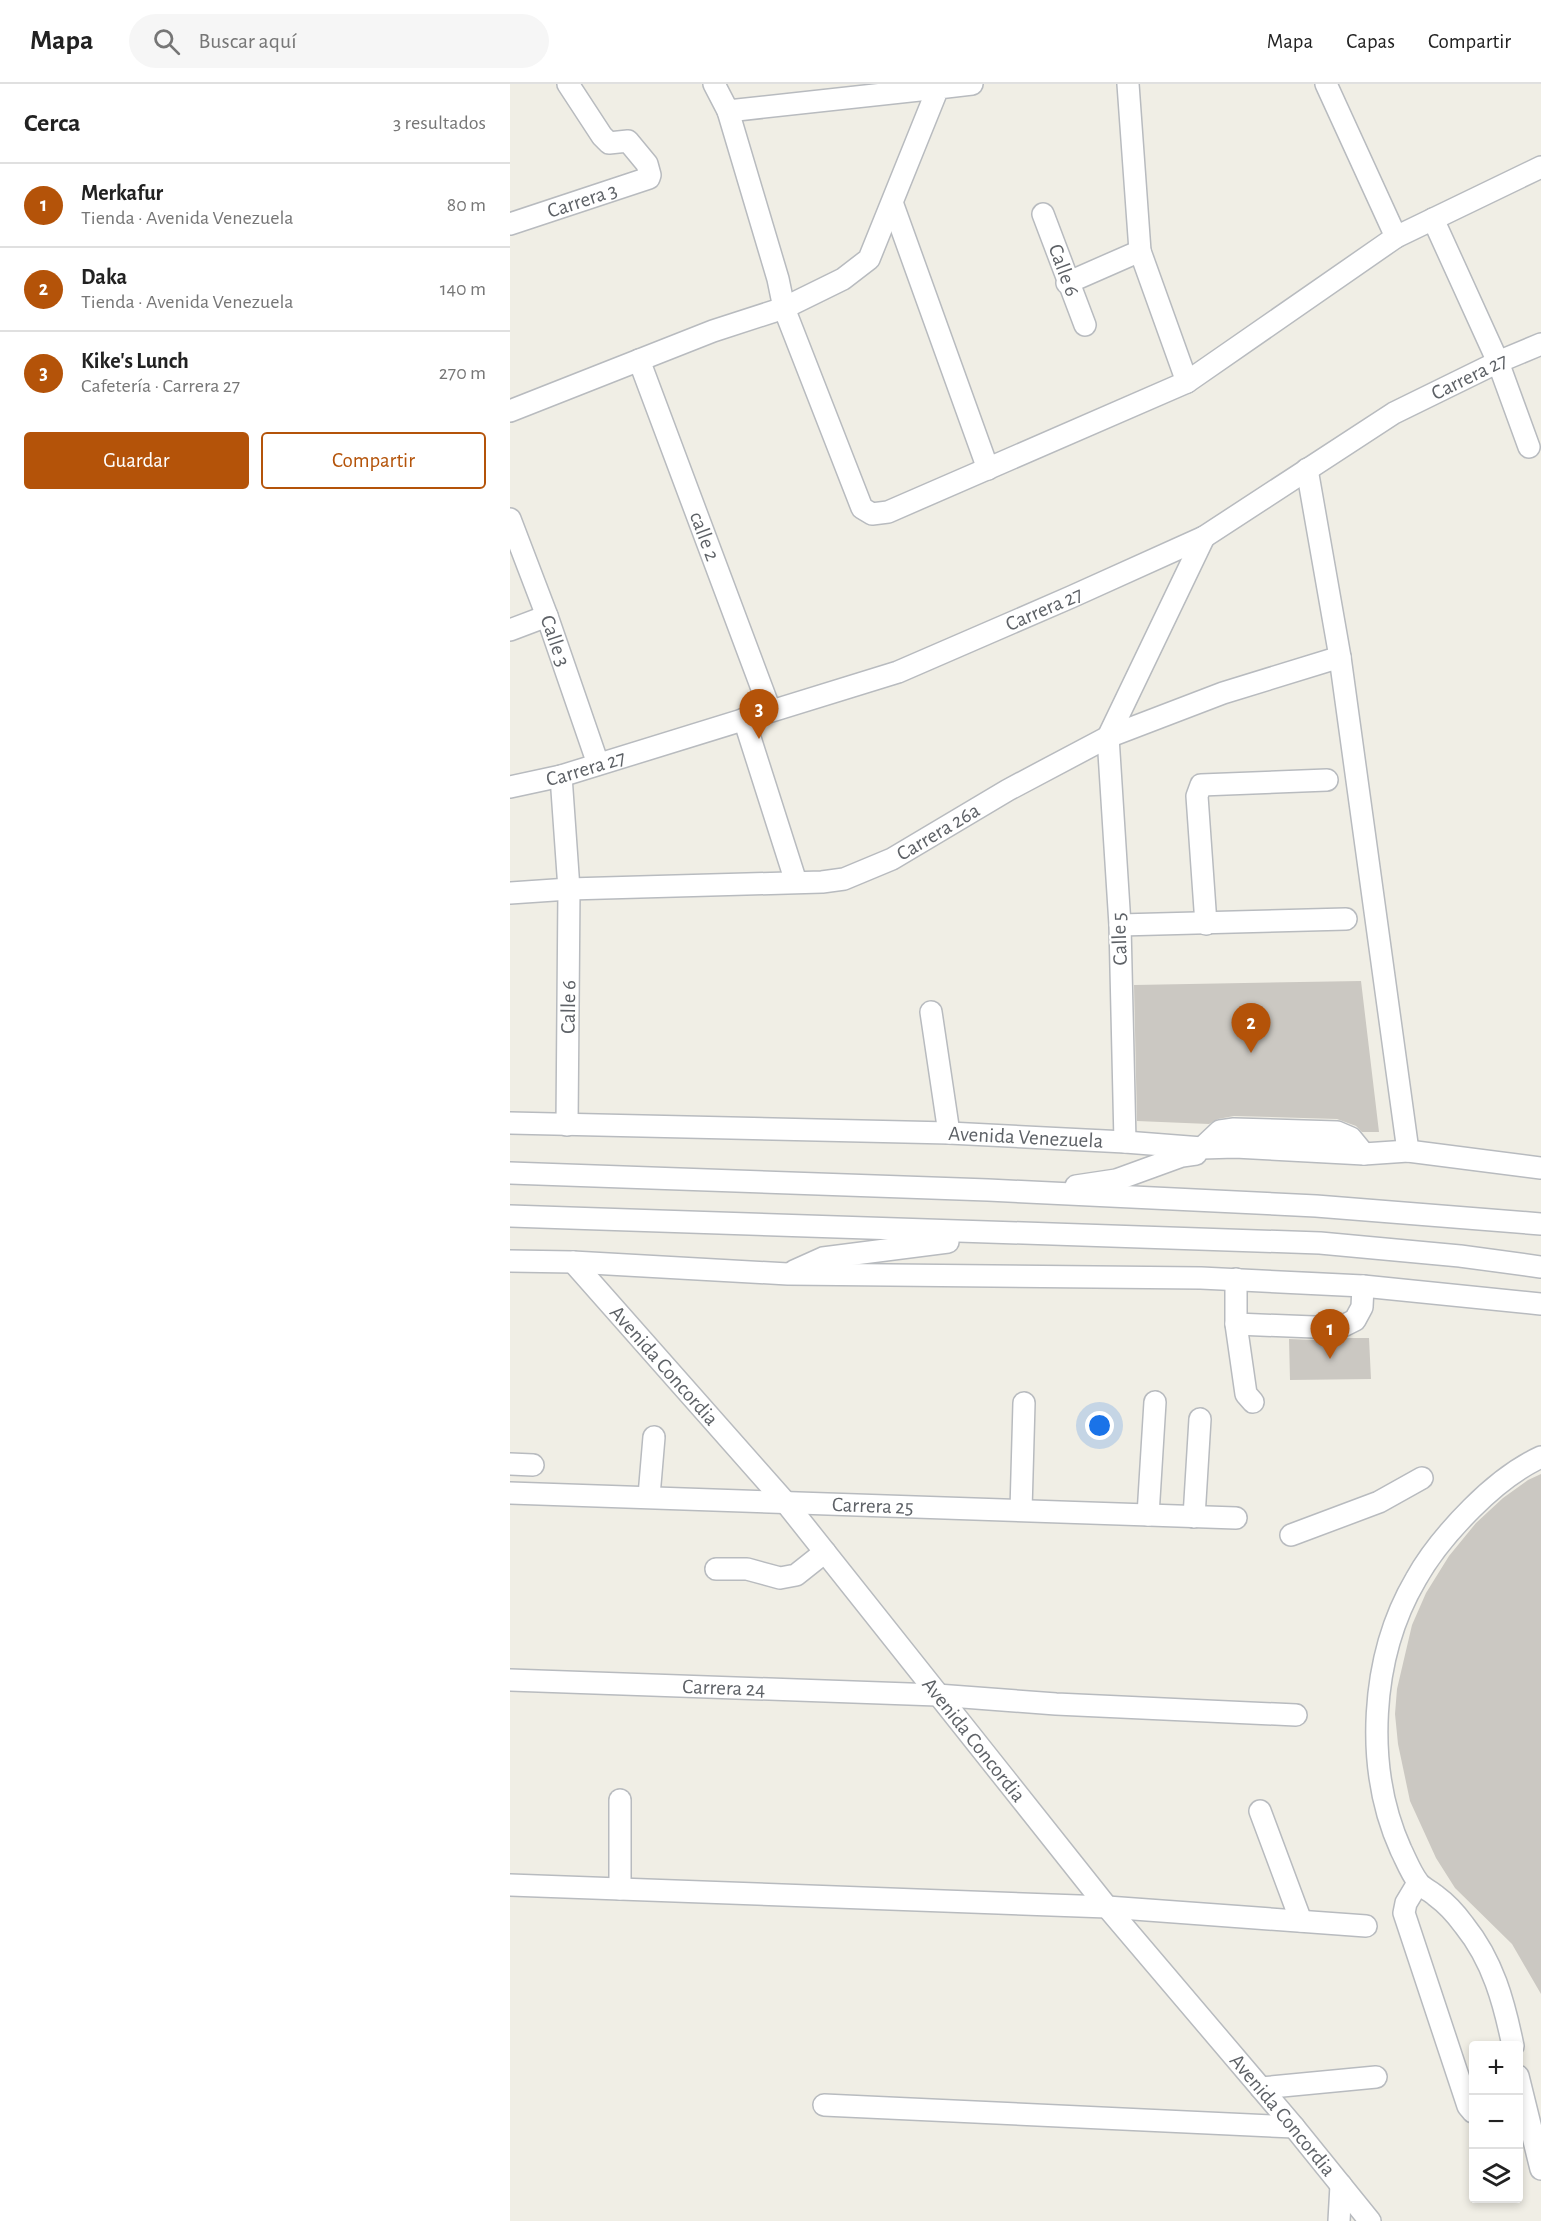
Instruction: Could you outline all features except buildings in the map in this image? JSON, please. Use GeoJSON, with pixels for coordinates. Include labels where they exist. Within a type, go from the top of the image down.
{"type":"FeatureCollection","features":[{"type":"Feature","properties":{"kind":"street","name":"Carrera 3"},"geometry":{"type":"LineString","coordinates":[[511,221],[649,178],[650,172],[647,164],[628,141],[609,143],[568,84]]}},
{"type":"Feature","properties":{"kind":"street"},"geometry":{"type":"LineString","coordinates":[[714,84],[728,111],[778,279],[784,308],[862,508],[872,514],[888,512],[1187,382],[1396,237],[1541,167]]}},
{"type":"Feature","properties":{"kind":"street"},"geometry":{"type":"LineString","coordinates":[[728,111],[972,84]]}},
{"type":"Feature","properties":{"kind":"street"},"geometry":{"type":"LineString","coordinates":[[1128,84],[1140,251],[1187,382]]}},
{"type":"Feature","properties":{"kind":"street"},"geometry":{"type":"LineString","coordinates":[[1326,84],[1396,237]]}},
{"type":"Feature","properties":{"kind":"street"},"geometry":{"type":"LineString","coordinates":[[510,411],[713,331],[784,308],[843,279],[869,259],[893,205],[938,88]]}},
{"type":"Feature","properties":{"kind":"street"},"geometry":{"type":"LineString","coordinates":[[893,205],[988,469]]}},
{"type":"Feature","properties":{"kind":"street","name":"Calle 6"},"geometry":{"type":"LineString","coordinates":[[1043,214],[1067,283],[1085,325]]}},
{"type":"Feature","properties":{"kind":"street"},"geometry":{"type":"LineString","coordinates":[[1433,219],[1498,362],[1529,447]]}},
{"type":"Feature","properties":{"kind":"street"},"geometry":{"type":"LineString","coordinates":[[1067,283],[1140,251]]}},
{"type":"Feature","properties":{"kind":"street","name":"Carrera 27"},"geometry":{"type":"LineString","coordinates":[[510,787],[561,776],[898,672],[1204,537],[1394,413],[1498,362],[1541,344]]}},
{"type":"Feature","properties":{"kind":"street","name":"calle 2"},"geometry":{"type":"LineString","coordinates":[[639,360],[770,710]]}},
{"type":"Feature","properties":{"kind":"street"},"geometry":{"type":"LineString","coordinates":[[1307,469],[1340,657],[1408,1151]]}},
{"type":"Feature","properties":{"kind":"street","name":"Calle 3"},"geometry":{"type":"LineString","coordinates":[[510,519],[547,616],[598,764]]}},
{"type":"Feature","properties":{"kind":"street"},"geometry":{"type":"LineString","coordinates":[[1108,737],[1204,537]]}},
{"type":"Feature","properties":{"kind":"street"},"geometry":{"type":"LineString","coordinates":[[510,630],[547,616]]}},
{"type":"Feature","properties":{"kind":"street","name":"Carrera 26a"},"geometry":{"type":"LineString","coordinates":[[510,893],[569,889],[822,882],[844,879],[892,859],[1008,790],[1108,737],[1223,693],[1340,657]]}},
{"type":"Feature","properties":{"kind":"street"},"geometry":{"type":"LineString","coordinates":[[744,718],[796,882]]}},
{"type":"Feature","properties":{"kind":"street","name":"Calle 5"},"geometry":{"type":"LineString","coordinates":[[1108,737],[1119,926],[1125,1142]]}},
{"type":"Feature","properties":{"kind":"street","name":"Calle 6"},"geometry":{"type":"LineString","coordinates":[[561,776],[569,889],[567,1125]]}},
{"type":"Feature","properties":{"kind":"street"},"geometry":{"type":"LineString","coordinates":[[1206,924],[1197,796],[1201,784],[1327,780]]}},
{"type":"Feature","properties":{"kind":"street"},"geometry":{"type":"LineString","coordinates":[[1119,926],[1346,919]]}},
{"type":"Feature","properties":{"kind":"street"},"geometry":{"type":"LineString","coordinates":[[931,1012],[949,1133]]}},
{"type":"Feature","properties":{"kind":"street","name":"Avenida Venezuela"},"geometry":{"type":"LineString","coordinates":[[510,1123],[949,1133],[1202,1148],[1235,1147],[1364,1154],[1408,1151],[1541,1168]]}},
{"type":"Feature","properties":{"kind":"street"},"geometry":{"type":"LineString","coordinates":[[1202,1148],[1220,1131],[1234,1129],[1337,1132],[1351,1138],[1364,1154]]}},
{"type":"Feature","properties":{"kind":"street"},"geometry":{"type":"LineString","coordinates":[[1031,1192],[1116,1180],[1182,1156],[1235,1147]]}},
{"type":"Feature","properties":{"kind":"street"},"geometry":{"type":"LineString","coordinates":[[510,1173],[1031,1192],[1316,1206],[1541,1224]]}},
{"type":"Feature","properties":{"kind":"street"},"geometry":{"type":"LineString","coordinates":[[510,1216],[1320,1243],[1460,1256],[1541,1267]]}},
{"type":"Feature","properties":{"kind":"street"},"geometry":{"type":"LineString","coordinates":[[788,1274],[823,1258],[956,1241],[997,1233]]}},
{"type":"Feature","properties":{"kind":"street"},"geometry":{"type":"LineString","coordinates":[[510,1261],[573,1262],[788,1274],[1236,1279],[1363,1286],[1539,1309]]}},
{"type":"Feature","properties":{"kind":"street","name":"Avenida Concordia"},"geometry":{"type":"LineString","coordinates":[[573,1262],[786,1503],[1107,1906],[1294,2127],[1370,2221]]}},
{"type":"Feature","properties":{"kind":"street"},"geometry":{"type":"LineString","coordinates":[[1236,1279],[1236,1324],[1246,1394],[1253,1402]]}},
{"type":"Feature","properties":{"kind":"street"},"geometry":{"type":"LineString","coordinates":[[1236,1324],[1339,1328],[1354,1320],[1362,1307],[1363,1286]]}},
{"type":"Feature","properties":{"kind":"street"},"geometry":{"type":"LineString","coordinates":[[1148,1515],[1155,1402]]}},
{"type":"Feature","properties":{"kind":"street"},"geometry":{"type":"LineString","coordinates":[[1021,1510],[1024,1403]]}},
{"type":"Feature","properties":{"kind":"street"},"geometry":{"type":"LineString","coordinates":[[1194,1517],[1200,1419]]}},
{"type":"Feature","properties":{"kind":"street"},"geometry":{"type":"LineString","coordinates":[[649,1496],[654,1437]]}},
{"type":"Feature","properties":{"kind":"street"},"geometry":{"type":"LineString","coordinates":[[1512,2041],[1498,1984],[1477,1942],[1437,1896],[1418,1883],[1394,1832],[1382,1785],[1378,1713],[1384,1666],[1392,1636],[1415,1580],[1449,1531],[1494,1487],[1541,1457]]}},
{"type":"Feature","properties":{"kind":"street"},"geometry":{"type":"LineString","coordinates":[[510,1464],[533,1465]]}},
{"type":"Feature","properties":{"kind":"street"},"geometry":{"type":"LineString","coordinates":[[1291,1535],[1379,1502],[1422,1478]]}},
{"type":"Feature","properties":{"kind":"street","name":"Carrera 25"},"geometry":{"type":"LineString","coordinates":[[510,1492],[1236,1518]]}},
{"type":"Feature","properties":{"kind":"street"},"geometry":{"type":"LineString","coordinates":[[716,1569],[747,1569],[766,1572],[780,1578],[796,1575],[825,1552]]}},
{"type":"Feature","properties":{"kind":"street","name":"Carrera 24"},"geometry":{"type":"LineString","coordinates":[[510,1680],[938,1695],[1056,1704],[1296,1715]]}},
{"type":"Feature","properties":{"kind":"street"},"geometry":{"type":"LineString","coordinates":[[620,1800],[620,1889]]}},
{"type":"Feature","properties":{"kind":"street"},"geometry":{"type":"LineString","coordinates":[[1260,1811],[1301,1921]]}},
{"type":"Feature","properties":{"kind":"street"},"geometry":{"type":"LineString","coordinates":[[1418,1883],[1406,1903],[1404,1913],[1469,2107]]}},
{"type":"Feature","properties":{"kind":"street"},"geometry":{"type":"LineString","coordinates":[[510,1885],[1107,1906],[1366,1926]]}},
{"type":"Feature","properties":{"kind":"street"},"geometry":{"type":"LineString","coordinates":[[1261,2088],[1376,2077]]}},
{"type":"Feature","properties":{"kind":"street"},"geometry":{"type":"LineString","coordinates":[[1521,2095],[1524,2121],[1541,2169]]}},
{"type":"Feature","properties":{"kind":"street"},"geometry":{"type":"LineString","coordinates":[[824,2105],[1294,2127]]}},
{"type":"Feature","properties":{"kind":"street"},"geometry":{"type":"LineString","coordinates":[[1339,2221],[1341,2185]]}},
{"type":"Feature","properties":{"kind":"place","name":"Kike's Lunch"},"geometry":{"type":"Point","coordinates":[759,739]}},
{"type":"Feature","properties":{"kind":"place","name":"Daka"},"geometry":{"type":"Point","coordinates":[1251,1053]}},
{"type":"Feature","properties":{"kind":"place","name":"Merkafur"},"geometry":{"type":"Point","coordinates":[1330,1359]}}]}
